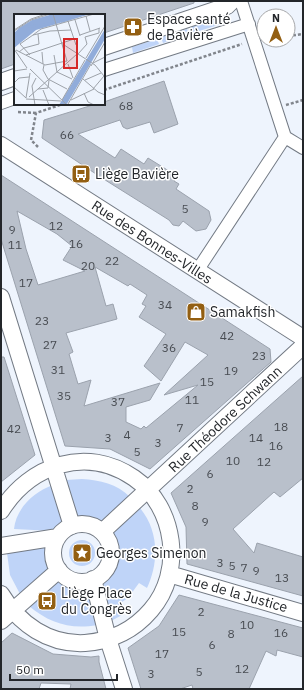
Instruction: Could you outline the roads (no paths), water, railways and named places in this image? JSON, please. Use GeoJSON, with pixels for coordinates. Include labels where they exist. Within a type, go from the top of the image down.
{"type":"FeatureCollection","features":[{"type":"Feature","properties":{"kind":"street"},"geometry":{"type":"LineString","coordinates":[[105,47],[227,6],[232,1]]}},
{"type":"Feature","properties":{"kind":"street"},"geometry":{"type":"LineString","coordinates":[[241,1],[285,137],[303,148]]}},
{"type":"Feature","properties":{"kind":"street"},"geometry":{"type":"LineString","coordinates":[[105,70],[249,24]]}},
{"type":"Feature","properties":{"kind":"street"},"geometry":{"type":"LineString","coordinates":[[1,82],[14,77]]}},
{"type":"Feature","properties":{"kind":"street"},"geometry":{"type":"LineString","coordinates":[[1,103],[14,98]]}},
{"type":"Feature","properties":{"kind":"street"},"geometry":{"type":"LineString","coordinates":[[197,271],[285,137]]}},
{"type":"Feature","properties":{"kind":"street","name":"Rue des Bonnes-Villes"},"geometry":{"type":"LineString","coordinates":[[1,145],[303,338]]}},
{"type":"Feature","properties":{"kind":"street"},"geometry":{"type":"LineString","coordinates":[[1,297],[72,526]]}},
{"type":"Feature","properties":{"kind":"street","name":"Rue Théodore Schwann"},"geometry":{"type":"LineString","coordinates":[[102,532],[148,492],[303,346]]}},
{"type":"Feature","properties":{"kind":"street"},"geometry":{"type":"LineString","coordinates":[[2,506],[18,488],[29,479],[54,467],[82,463],[105,465],[134,478],[148,492],[162,513],[168,526],[172,554],[169,574],[161,595],[144,618],[121,634],[108,639],[80,643],[52,638],[6,616]]}},
{"type":"Feature","properties":{"kind":"street"},"geometry":{"type":"LineString","coordinates":[[79,524],[89,525],[102,532],[110,546],[111,556],[108,566],[102,574],[94,579],[84,582],[75,581],[66,577],[54,562],[53,552],[60,533],[79,524]]}},
{"type":"Feature","properties":{"kind":"street"},"geometry":{"type":"LineString","coordinates":[[1,546],[58,538]]}},
{"type":"Feature","properties":{"kind":"street"},"geometry":{"type":"LineString","coordinates":[[6,616],[59,570]]}},
{"type":"Feature","properties":{"kind":"street","name":"Rue de la Justice"},"geometry":{"type":"LineString","coordinates":[[169,574],[303,613]]}},
{"type":"Feature","properties":{"kind":"street"},"geometry":{"type":"LineString","coordinates":[[94,579],[108,639],[124,689]]}},
{"type":"Feature","properties":{"kind":"street"},"geometry":{"type":"LineString","coordinates":[[1,594],[6,616]]}},
{"type":"Feature","properties":{"kind":"place","name":"Espace santé de Bavière"},"geometry":{"type":"Point","coordinates":[133,27]}},
{"type":"Feature","properties":{"kind":"place","name":"Liège Bavière"},"geometry":{"type":"Point","coordinates":[81,174]}},
{"type":"Feature","properties":{"kind":"place","name":"Samakfish"},"geometry":{"type":"Point","coordinates":[196,312]}},
{"type":"Feature","properties":{"kind":"place","name":"Georges Simenon"},"geometry":{"type":"Point","coordinates":[82,553]}},
{"type":"Feature","properties":{"kind":"place","name":"Liège Place du Congrès"},"geometry":{"type":"Point","coordinates":[47,601]}}]}
